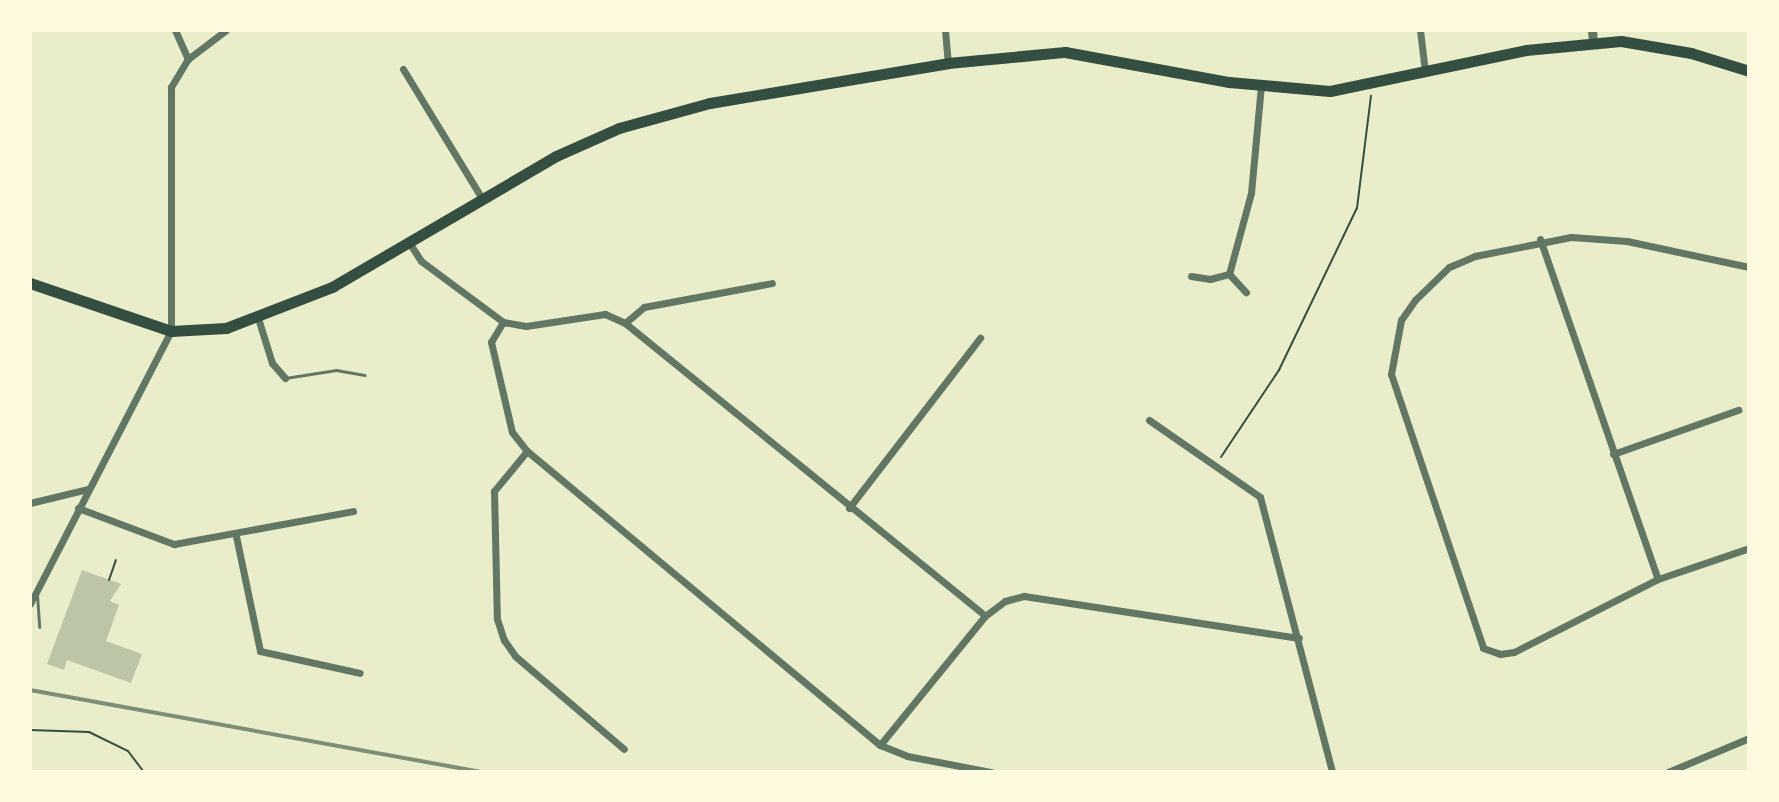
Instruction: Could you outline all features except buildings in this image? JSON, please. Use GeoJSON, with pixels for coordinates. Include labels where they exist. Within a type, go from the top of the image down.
{"type":"FeatureCollection","features":[{"type":"Feature","properties":{"kind":"main road"},"geometry":{"type":"LineString","coordinates":[[30,283],[171,331],[226,328],[318,294],[585,142],[651,118],[948,63],[1065,52],[1261,85],[1330,91],[1425,75],[1592,36],[1691,53],[1749,71]]}},
{"type":"Feature","properties":{"kind":"street"},"geometry":{"type":"LineString","coordinates":[[175,30],[188,59]]}},
{"type":"Feature","properties":{"kind":"street"},"geometry":{"type":"LineString","coordinates":[[30,604],[171,331],[171,87],[188,59],[226,30]]}},
{"type":"Feature","properties":{"kind":"street"},"geometry":{"type":"LineString","coordinates":[[945,30],[948,63]]}},
{"type":"Feature","properties":{"kind":"street"},"geometry":{"type":"LineString","coordinates":[[1420,30],[1425,75]]}},
{"type":"Feature","properties":{"kind":"street"},"geometry":{"type":"LineString","coordinates":[[403,69],[483,200]]}},
{"type":"Feature","properties":{"kind":"street"},"geometry":{"type":"LineString","coordinates":[[1229,274],[1251,193],[1261,85]]}},
{"type":"Feature","properties":{"kind":"street"},"geometry":{"type":"LineString","coordinates":[[1540,239],[1658,579]]}},
{"type":"Feature","properties":{"kind":"street"},"geometry":{"type":"LineString","coordinates":[[1749,267],[1627,241],[1540,239],[1449,267],[1415,300],[1394,345],[1391,374],[1396,399],[1474,630],[1483,648],[1514,652],[1658,579],[1749,548]]}},
{"type":"Feature","properties":{"kind":"street"},"geometry":{"type":"LineString","coordinates":[[410,244],[421,261],[503,322],[526,326],[605,314],[625,323],[985,616]]}},
{"type":"Feature","properties":{"kind":"street"},"geometry":{"type":"LineString","coordinates":[[1191,276],[1210,279],[1229,274]]}},
{"type":"Feature","properties":{"kind":"street"},"geometry":{"type":"LineString","coordinates":[[1229,274],[1246,292]]}},
{"type":"Feature","properties":{"kind":"street"},"geometry":{"type":"LineString","coordinates":[[625,323],[644,307],[772,283]]}},
{"type":"Feature","properties":{"kind":"street"},"geometry":{"type":"LineString","coordinates":[[258,318],[272,363],[285,378]]}},
{"type":"Feature","properties":{"kind":"street"},"geometry":{"type":"LineString","coordinates":[[503,322],[491,342],[512,432],[527,451],[880,745],[991,772]]}},
{"type":"Feature","properties":{"kind":"street"},"geometry":{"type":"LineString","coordinates":[[849,508],[980,338]]}},
{"type":"Feature","properties":{"kind":"street"},"geometry":{"type":"LineString","coordinates":[[1613,454],[1738,410]]}},
{"type":"Feature","properties":{"kind":"street"},"geometry":{"type":"LineString","coordinates":[[1149,420],[1252,489],[1266,510],[1332,772]]}},
{"type":"Feature","properties":{"kind":"street"},"geometry":{"type":"LineString","coordinates":[[527,451],[494,491],[497,619],[504,640],[624,749]]}},
{"type":"Feature","properties":{"kind":"street"},"geometry":{"type":"LineString","coordinates":[[30,503],[88,489]]}},
{"type":"Feature","properties":{"kind":"street"},"geometry":{"type":"LineString","coordinates":[[78,508],[162,542],[187,544],[353,511]]}},
{"type":"Feature","properties":{"kind":"street"},"geometry":{"type":"LineString","coordinates":[[236,536],[260,651],[360,673]]}},
{"type":"Feature","properties":{"kind":"street"},"geometry":{"type":"LineString","coordinates":[[880,745],[985,616],[1005,601],[1024,596],[1299,638]]}},
{"type":"Feature","properties":{"kind":"street"},"geometry":{"type":"LineString","coordinates":[[1668,772],[1749,738]]}},
{"type":"Feature","properties":{"kind":"lane"},"geometry":{"type":"LineString","coordinates":[[285,378],[336,370],[365,375]]}},
{"type":"Feature","properties":{"kind":"lane"},"geometry":{"type":"LineString","coordinates":[[37,591],[39,627]]}},
{"type":"Feature","properties":{"kind":"path"},"geometry":{"type":"LineString","coordinates":[[1216,465],[1279,370],[1357,208],[1373,83]]}},
{"type":"Feature","properties":{"kind":"path"},"geometry":{"type":"LineString","coordinates":[[109,580],[116,560]]}},
{"type":"Feature","properties":{"kind":"path"},"geometry":{"type":"LineString","coordinates":[[30,730],[89,732],[128,751],[144,772]]}},
{"type":"Feature","properties":{"kind":"railway"},"geometry":{"type":"LineString","coordinates":[[30,690],[480,772]]}}]}
